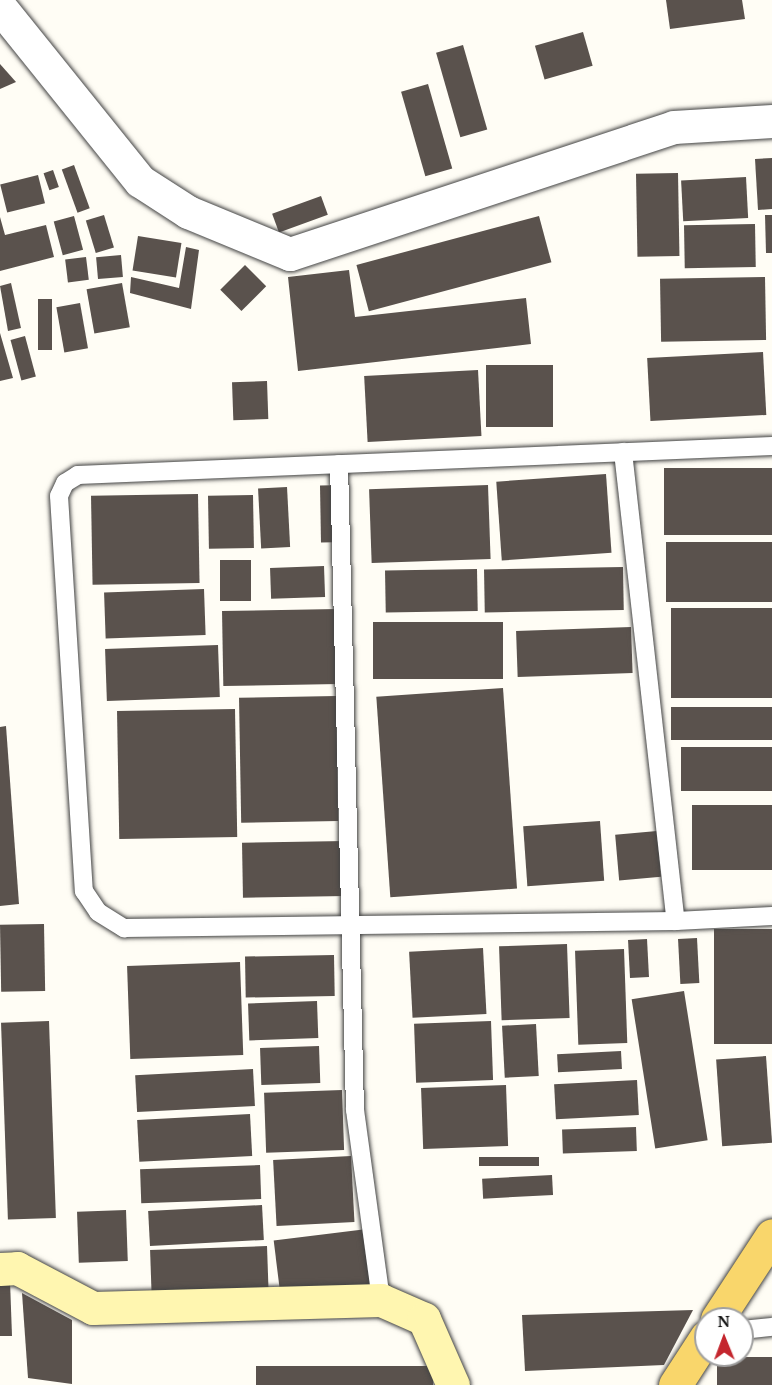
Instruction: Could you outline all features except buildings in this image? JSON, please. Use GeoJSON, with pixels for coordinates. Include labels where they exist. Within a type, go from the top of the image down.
{"type":"FeatureCollection","features":[{"type":"Feature","properties":{"kind":"main road"},"geometry":{"type":"LineString","coordinates":[[725,1307],[772,1235]]}},
{"type":"Feature","properties":{"kind":"main road"},"geometry":{"type":"LineString","coordinates":[[675,1385],[694,1356]]}},
{"type":"Feature","properties":{"kind":"street"},"geometry":{"type":"LineString","coordinates":[[0,7],[140,181],[188,212],[290,254],[674,127],[772,121]]}},
{"type":"Feature","properties":{"kind":"street"},"geometry":{"type":"LineString","coordinates":[[0,1269],[17,1268],[93,1308],[381,1300],[424,1318],[453,1385]]}},
{"type":"Feature","properties":{"kind":"lane"},"geometry":{"type":"LineString","coordinates":[[772,446],[78,475],[65,483],[59,496],[84,891],[94,905],[124,928],[675,921],[772,916]]}},
{"type":"Feature","properties":{"kind":"lane"},"geometry":{"type":"LineString","coordinates":[[623,452],[675,921]]}},
{"type":"Feature","properties":{"kind":"lane"},"geometry":{"type":"LineString","coordinates":[[339,464],[355,1110],[381,1300]]}},
{"type":"Feature","properties":{"kind":"lane"},"geometry":{"type":"LineString","coordinates":[[754,1329],[772,1327]]}}]}
